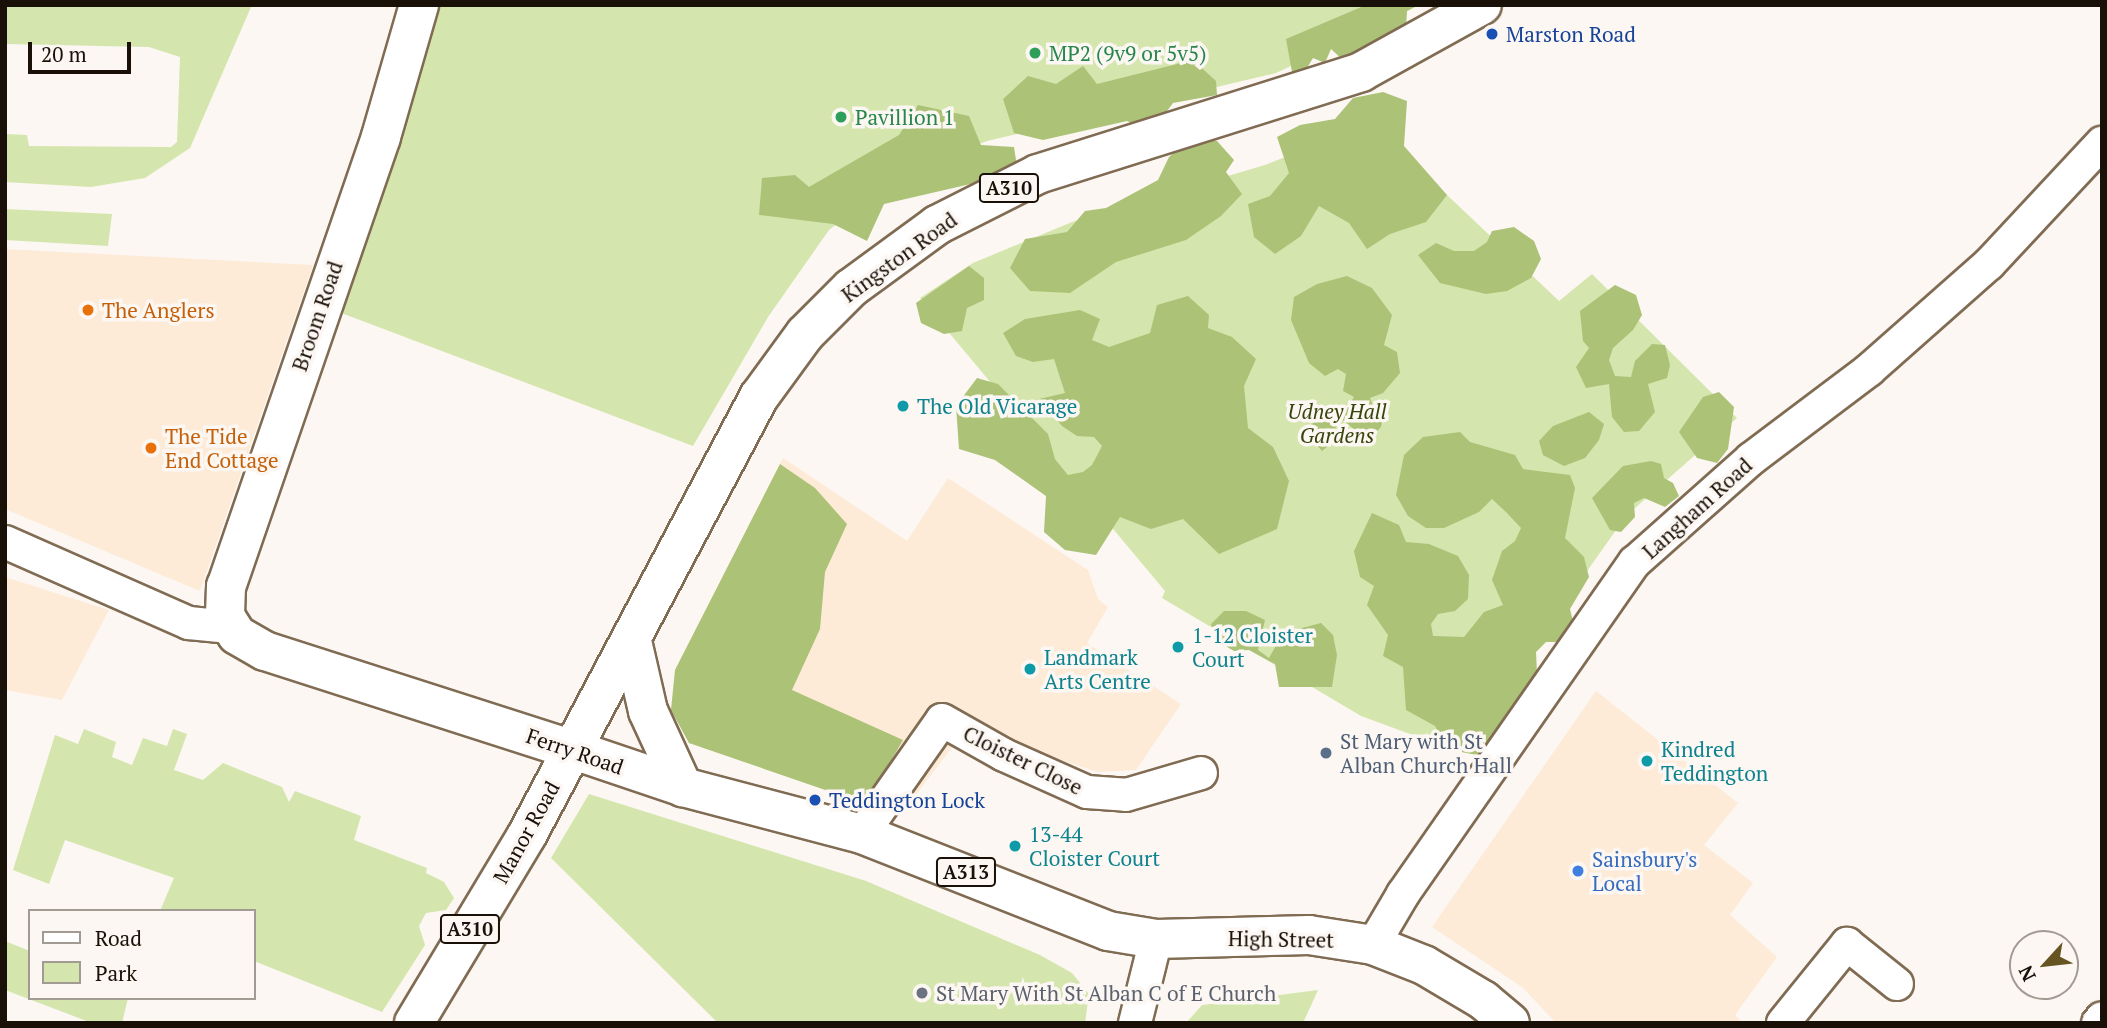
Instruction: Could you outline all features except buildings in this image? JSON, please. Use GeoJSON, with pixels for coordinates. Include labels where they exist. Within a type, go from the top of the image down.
{"type":"FeatureCollection","features":[{"type":"Feature","properties":{"kind":"main road","name":"Broom Road"},"geometry":{"type":"LineString","coordinates":[[230,627],[223,601],[226,586],[381,136],[419,5]]}},
{"type":"Feature","properties":{"kind":"main road","name":"Kingston Road"},"geometry":{"type":"LineString","coordinates":[[571,749],[632,641],[764,391],[805,334],[851,288],[956,214],[1038,174],[1361,72],[1482,5]]}},
{"type":"Feature","properties":{"kind":"main road","name":"Ferry Road"},"geometry":{"type":"LineString","coordinates":[[230,627],[248,645],[265,652],[682,787],[862,834],[1108,931],[1156,939]]}},
{"type":"Feature","properties":{"kind":"main road"},"geometry":{"type":"LineString","coordinates":[[632,641],[648,711],[682,787]]}},
{"type":"Feature","properties":{"kind":"main road","name":"Manor Road"},"geometry":{"type":"LineString","coordinates":[[414,1023],[527,835],[571,749]]}},
{"type":"Feature","properties":{"kind":"main road","name":"High Street"},"geometry":{"type":"LineString","coordinates":[[1156,939],[1309,935],[1373,945],[1424,965],[1483,1000],[1510,1023]]}},
{"type":"Feature","properties":{"kind":"street","name":"Langham Road"},"geometry":{"type":"LineString","coordinates":[[1373,945],[1403,894],[1635,562],[1751,459],[1869,370],[1989,264],[2102,143]]}},
{"type":"Feature","properties":{"kind":"street"},"geometry":{"type":"LineString","coordinates":[[5,542],[189,623],[230,627]]}},
{"type":"Feature","properties":{"kind":"street","name":"Cloister Close"},"geometry":{"type":"LineString","coordinates":[[862,834],[942,720],[1004,755],[1087,792],[1126,795],[1201,774]]}},
{"type":"Feature","properties":{"kind":"street"},"geometry":{"type":"LineString","coordinates":[[1135,1023],[1156,939]]}},
{"type":"Feature","properties":{"kind":"street"},"geometry":{"type":"LineString","coordinates":[[1783,1023],[1847,944],[1897,984]]}},
{"type":"Feature","properties":{"kind":"street"},"geometry":{"type":"LineString","coordinates":[[2098,1023],[2102,1018]]}},
{"type":"Feature","properties":{"kind":"shaded area"},"geometry":{"type":"Polygon","coordinates":[[[5,249],[313,265],[200,591],[5,509],[5,249]]]}},
{"type":"Feature","properties":{"kind":"shaded area"},"geometry":{"type":"Polygon","coordinates":[[[783,458],[907,541],[948,478],[1088,570],[1098,599],[1108,607],[1087,643],[1181,704],[1136,770],[1097,772],[1017,745],[973,720],[902,813],[689,743],[671,710],[675,670],[783,458]]]}},
{"type":"Feature","properties":{"kind":"shaded area"},"geometry":{"type":"Polygon","coordinates":[[[5,577],[109,610],[62,700],[5,690],[5,577]]]}},
{"type":"Feature","properties":{"kind":"shaded area"},"geometry":{"type":"Polygon","coordinates":[[[1596,691],[1738,803],[1704,845],[1753,883],[1730,915],[1777,957],[1735,1015],[1743,1023],[1556,1023],[1522,987],[1432,927],[1596,691]]]}},
{"type":"Feature","properties":{"kind":"green space"},"geometry":{"type":"Polygon","coordinates":[[[5,5],[251,7],[190,148],[145,178],[91,187],[5,182],[5,134],[27,135],[29,146],[171,147],[177,142],[180,57],[149,47],[5,44],[5,5]]]}},
{"type":"Feature","properties":{"kind":"green space"},"geometry":{"type":"Polygon","coordinates":[[[439,5],[1420,5],[1276,73],[987,141],[902,174],[829,230],[768,317],[693,446],[336,311],[439,5]]]}},
{"type":"Feature","properties":{"kind":"green space"},"geometry":{"type":"Polygon","coordinates":[[[1366,5],[1418,5],[1407,11],[1406,28],[1355,71],[1331,49],[1325,63],[1313,58],[1307,68],[1292,72],[1286,39],[1366,5]]]}},
{"type":"Feature","properties":{"kind":"green space"},"geometry":{"type":"Polygon","coordinates":[[[1193,60],[1216,81],[1217,95],[1173,103],[1151,133],[1127,121],[1043,140],[1014,133],[1003,99],[1028,76],[1056,84],[1083,66],[1097,84],[1193,60]]]}},
{"type":"Feature","properties":{"kind":"green space"},"geometry":{"type":"Polygon","coordinates":[[[1383,92],[1407,101],[1404,146],[1447,195],[1426,222],[1390,234],[1367,249],[1349,223],[1319,206],[1301,236],[1275,254],[1254,237],[1248,204],[1270,196],[1289,173],[1277,137],[1300,125],[1335,119],[1353,98],[1383,92]]]}},
{"type":"Feature","properties":{"kind":"green space"},"geometry":{"type":"Polygon","coordinates":[[[918,105],[969,116],[981,145],[1014,147],[1018,173],[884,204],[867,241],[833,224],[759,215],[762,178],[795,175],[809,187],[899,135],[918,105]]]}},
{"type":"Feature","properties":{"kind":"green space","name":"Udney Hall Gardens"},"geometry":{"type":"Polygon","coordinates":[[[1371,123],[1559,301],[1592,274],[1737,418],[1626,516],[1459,752],[1361,716],[1162,598],[1165,591],[920,298],[973,263],[1072,222],[1265,165],[1371,123]]]}},
{"type":"Feature","properties":{"kind":"green space"},"geometry":{"type":"Polygon","coordinates":[[[1191,137],[1217,141],[1234,160],[1226,172],[1242,194],[1221,216],[1186,240],[1116,262],[1070,293],[1030,291],[1010,268],[1025,239],[1067,232],[1085,211],[1106,208],[1158,180],[1169,157],[1191,137]]]}},
{"type":"Feature","properties":{"kind":"green space"},"geometry":{"type":"Polygon","coordinates":[[[5,209],[112,214],[108,246],[5,240],[5,209]]]}},
{"type":"Feature","properties":{"kind":"green space"},"geometry":{"type":"Polygon","coordinates":[[[1514,227],[1534,241],[1541,259],[1531,278],[1507,291],[1486,294],[1440,283],[1418,255],[1436,243],[1454,251],[1474,251],[1487,242],[1492,231],[1514,227]]]}},
{"type":"Feature","properties":{"kind":"green space"},"geometry":{"type":"Polygon","coordinates":[[[969,266],[984,278],[984,300],[967,308],[962,331],[944,334],[921,323],[916,303],[969,266]]]}},
{"type":"Feature","properties":{"kind":"green space"},"geometry":{"type":"Polygon","coordinates":[[[1347,276],[1372,288],[1392,315],[1384,345],[1397,352],[1400,373],[1383,393],[1370,398],[1373,406],[1384,412],[1381,427],[1368,441],[1343,420],[1336,426],[1333,442],[1322,451],[1304,431],[1318,419],[1326,417],[1330,422],[1344,413],[1354,397],[1343,391],[1346,374],[1338,369],[1325,376],[1309,363],[1291,320],[1294,297],[1317,284],[1347,276]]]}},
{"type":"Feature","properties":{"kind":"green space"},"geometry":{"type":"Polygon","coordinates":[[[1615,285],[1636,295],[1642,315],[1633,330],[1613,348],[1609,360],[1615,376],[1631,377],[1635,361],[1652,344],[1665,345],[1670,365],[1667,378],[1648,384],[1655,412],[1639,431],[1624,432],[1612,417],[1609,384],[1586,388],[1576,367],[1589,348],[1583,341],[1580,311],[1615,285]]]}},
{"type":"Feature","properties":{"kind":"green space"},"geometry":{"type":"Polygon","coordinates":[[[1188,296],[1209,315],[1208,328],[1232,337],[1256,359],[1244,386],[1248,428],[1273,447],[1289,481],[1277,529],[1219,554],[1183,519],[1151,529],[1120,517],[1096,555],[1065,550],[1044,532],[1046,496],[995,460],[959,449],[956,406],[977,378],[998,384],[1048,434],[1055,459],[1068,475],[1083,472],[1092,465],[1102,446],[1094,437],[1077,436],[1062,426],[1039,399],[1065,393],[1054,359],[1033,362],[1016,356],[1003,333],[1025,319],[1080,310],[1100,319],[1092,340],[1109,347],[1150,333],[1157,305],[1188,296]]]}},
{"type":"Feature","properties":{"kind":"green space"},"geometry":{"type":"Polygon","coordinates":[[[1719,392],[1734,407],[1728,449],[1717,463],[1697,458],[1679,432],[1703,397],[1719,392]]]}},
{"type":"Feature","properties":{"kind":"green space"},"geometry":{"type":"Polygon","coordinates":[[[1589,412],[1604,424],[1599,440],[1585,458],[1564,466],[1543,455],[1539,441],[1553,426],[1589,412]]]}},
{"type":"Feature","properties":{"kind":"green space"},"geometry":{"type":"Polygon","coordinates":[[[1460,432],[1470,442],[1515,455],[1523,469],[1570,475],[1575,488],[1565,538],[1584,557],[1589,577],[1570,609],[1574,626],[1564,642],[1546,642],[1536,652],[1537,673],[1529,682],[1525,699],[1488,751],[1476,755],[1447,749],[1435,726],[1406,710],[1403,667],[1383,656],[1388,635],[1367,605],[1374,586],[1360,577],[1354,551],[1372,513],[1399,525],[1406,542],[1429,544],[1458,556],[1469,575],[1468,599],[1455,611],[1438,614],[1431,624],[1433,636],[1464,637],[1484,612],[1503,605],[1492,580],[1502,551],[1515,541],[1521,528],[1506,512],[1492,499],[1479,512],[1444,528],[1426,528],[1408,516],[1396,495],[1404,455],[1423,437],[1460,432]]]}},
{"type":"Feature","properties":{"kind":"green space"},"geometry":{"type":"Polygon","coordinates":[[[1651,461],[1661,464],[1664,478],[1673,483],[1679,496],[1665,507],[1644,498],[1634,503],[1635,517],[1621,532],[1610,530],[1592,498],[1623,466],[1651,461]]]}},
{"type":"Feature","properties":{"kind":"green space"},"geometry":{"type":"Polygon","coordinates":[[[780,464],[815,488],[847,524],[825,572],[820,629],[792,690],[903,740],[866,804],[689,743],[671,710],[675,670],[780,464]]]}},
{"type":"Feature","properties":{"kind":"green space"},"geometry":{"type":"Polygon","coordinates":[[[1224,611],[1246,611],[1265,620],[1258,650],[1269,658],[1283,633],[1321,623],[1333,635],[1337,655],[1332,687],[1279,687],[1275,664],[1249,650],[1234,651],[1217,641],[1211,624],[1224,611]]]}},
{"type":"Feature","properties":{"kind":"green space"},"geometry":{"type":"Polygon","coordinates":[[[84,729],[116,742],[112,757],[132,765],[143,738],[167,746],[173,729],[187,734],[174,770],[203,780],[223,763],[282,787],[289,802],[295,791],[361,816],[354,840],[427,868],[426,873],[444,882],[454,898],[446,910],[426,913],[419,926],[425,945],[382,1012],[256,962],[256,909],[161,909],[174,878],[65,840],[49,884],[13,870],[55,735],[78,744],[84,729]]]}},
{"type":"Feature","properties":{"kind":"green space"},"geometry":{"type":"Polygon","coordinates":[[[589,794],[866,881],[1040,955],[1072,973],[1089,994],[1085,1023],[718,1023],[551,858],[589,794]]]}},
{"type":"Feature","properties":{"kind":"green space"},"geometry":{"type":"Polygon","coordinates":[[[5,941],[28,950],[28,999],[5,990],[5,941]]]}},
{"type":"Feature","properties":{"kind":"green space"},"geometry":{"type":"Polygon","coordinates":[[[1318,990],[1303,1023],[1186,1023],[1202,1005],[1318,990]]]}},
{"type":"Feature","properties":{"kind":"green space"},"geometry":{"type":"Polygon","coordinates":[[[31,1000],[128,1000],[122,1023],[92,1023],[31,1000]]]}},
{"type":"Feature","properties":{"kind":"place","name":"Marston Road"},"geometry":{"type":"Point","coordinates":[1492,34]}},
{"type":"Feature","properties":{"kind":"place","name":"MP2 (9v9 or 5v5)"},"geometry":{"type":"Point","coordinates":[1035,53]}},
{"type":"Feature","properties":{"kind":"place","name":"Pavillion 1"},"geometry":{"type":"Point","coordinates":[841,117]}},
{"type":"Feature","properties":{"kind":"place","name":"The Anglers"},"geometry":{"type":"Point","coordinates":[88,310]}},
{"type":"Feature","properties":{"kind":"place","name":"The Old Vicarage"},"geometry":{"type":"Point","coordinates":[903,406]}},
{"type":"Feature","properties":{"kind":"place","name":"The Tide End Cottage"},"geometry":{"type":"Point","coordinates":[151,448]}},
{"type":"Feature","properties":{"kind":"place","name":"1-12 Cloister Court"},"geometry":{"type":"Point","coordinates":[1178,647]}},
{"type":"Feature","properties":{"kind":"place","name":"Landmark Arts Centre"},"geometry":{"type":"Point","coordinates":[1030,669]}},
{"type":"Feature","properties":{"kind":"place","name":"St Mary with St Alban Church Hall"},"geometry":{"type":"Point","coordinates":[1326,753]}},
{"type":"Feature","properties":{"kind":"place","name":"Kindred Teddington"},"geometry":{"type":"Point","coordinates":[1647,761]}},
{"type":"Feature","properties":{"kind":"place","name":"Teddington Lock"},"geometry":{"type":"Point","coordinates":[815,800]}},
{"type":"Feature","properties":{"kind":"place","name":"13-44 Cloister Court"},"geometry":{"type":"Point","coordinates":[1015,846]}},
{"type":"Feature","properties":{"kind":"place","name":"Sainsbury's Local"},"geometry":{"type":"Point","coordinates":[1578,871]}},
{"type":"Feature","properties":{"kind":"place","name":"St Mary With St Alban C of E Church"},"geometry":{"type":"Point","coordinates":[922,993]}}]}
